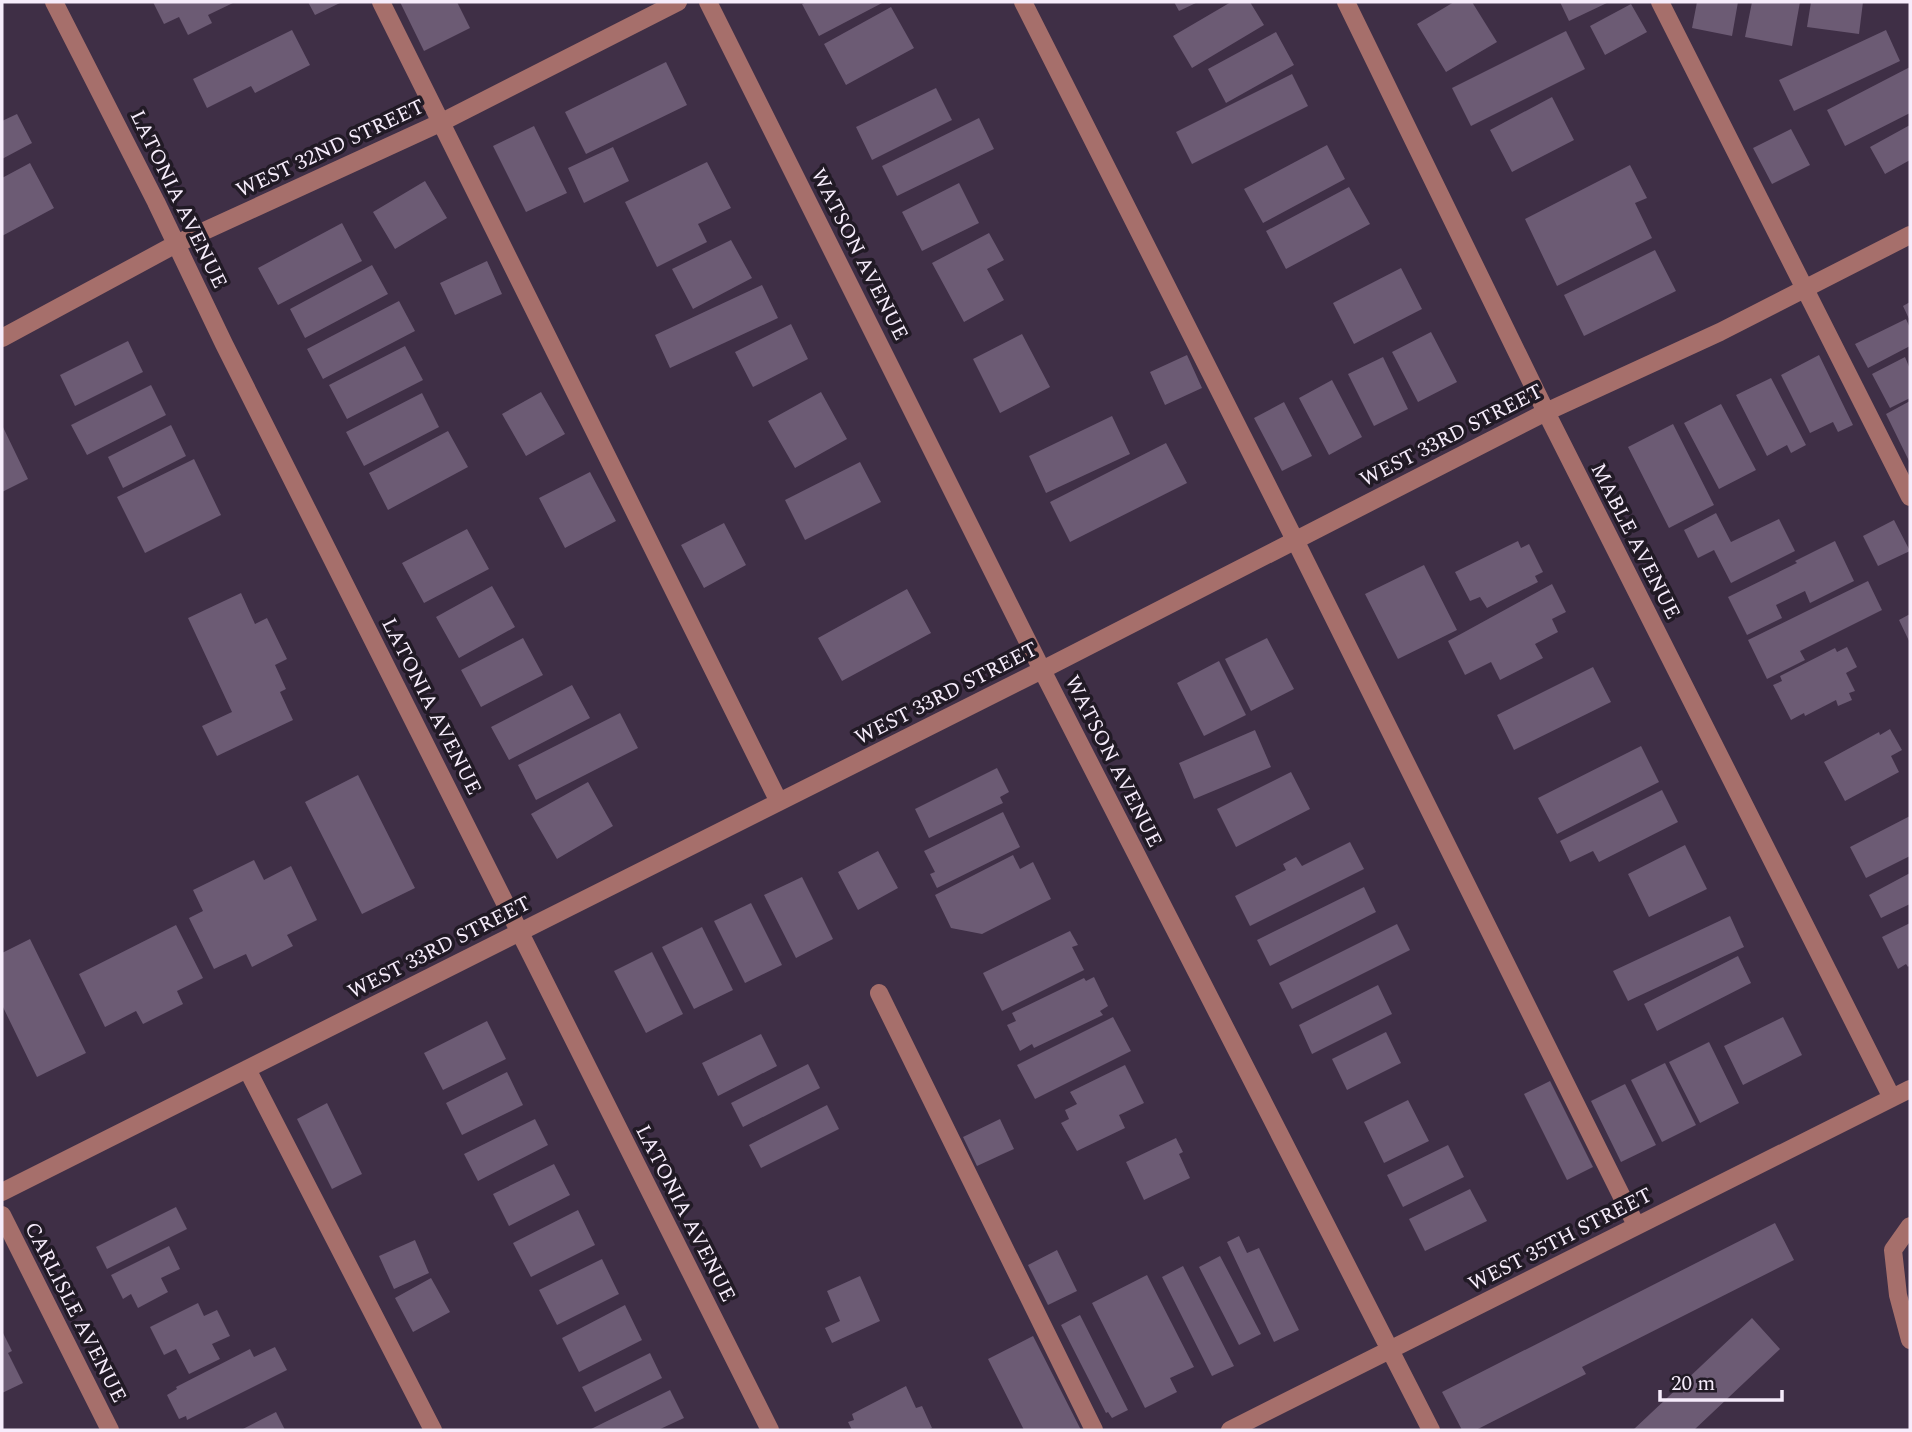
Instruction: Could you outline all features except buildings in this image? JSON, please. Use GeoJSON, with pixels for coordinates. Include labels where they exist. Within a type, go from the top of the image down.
{"type":"FeatureCollection","features":[{"type":"Feature","properties":{"kind":"street","name":"LATONIA AVENUE"},"geometry":{"type":"LineString","coordinates":[[54,2],[770,1430]]}},
{"type":"Feature","properties":{"kind":"street"},"geometry":{"type":"LineString","coordinates":[[381,2],[779,802]]}},
{"type":"Feature","properties":{"kind":"street","name":"WEST 32ND STREET"},"geometry":{"type":"LineString","coordinates":[[2,338],[176,244],[442,122],[678,2]]}},
{"type":"Feature","properties":{"kind":"street","name":"WATSON AVENUE"},"geometry":{"type":"LineString","coordinates":[[708,2],[1042,670],[1431,1430]]}},
{"type":"Feature","properties":{"kind":"street"},"geometry":{"type":"LineString","coordinates":[[1023,2],[1636,1225]]}},
{"type":"Feature","properties":{"kind":"street","name":"MABLE AVENUE"},"geometry":{"type":"LineString","coordinates":[[1346,2],[1546,412],[1892,1098]]}},
{"type":"Feature","properties":{"kind":"street"},"geometry":{"type":"LineString","coordinates":[[1660,2],[1910,497]]}},
{"type":"Feature","properties":{"kind":"street","name":"WEST 33RD STREET"},"geometry":{"type":"LineString","coordinates":[[2,1192],[1042,670],[1546,412],[1720,332],[1910,235]]}},
{"type":"Feature","properties":{"kind":"street"},"geometry":{"type":"LineString","coordinates":[[879,993],[1094,1430]]}},
{"type":"Feature","properties":{"kind":"street"},"geometry":{"type":"LineString","coordinates":[[247,1069],[433,1430]]}},
{"type":"Feature","properties":{"kind":"street","name":"WEST 35TH STREET"},"geometry":{"type":"LineString","coordinates":[[1230,1430],[1910,1089]]}},
{"type":"Feature","properties":{"kind":"street","name":"CARLISLE AVENUE"},"geometry":{"type":"LineString","coordinates":[[2,1214],[110,1430]]}},
{"type":"Feature","properties":{"kind":"street"},"geometry":{"type":"LineString","coordinates":[[1910,1226],[1894,1250],[1898,1295],[1910,1340]]}}]}
